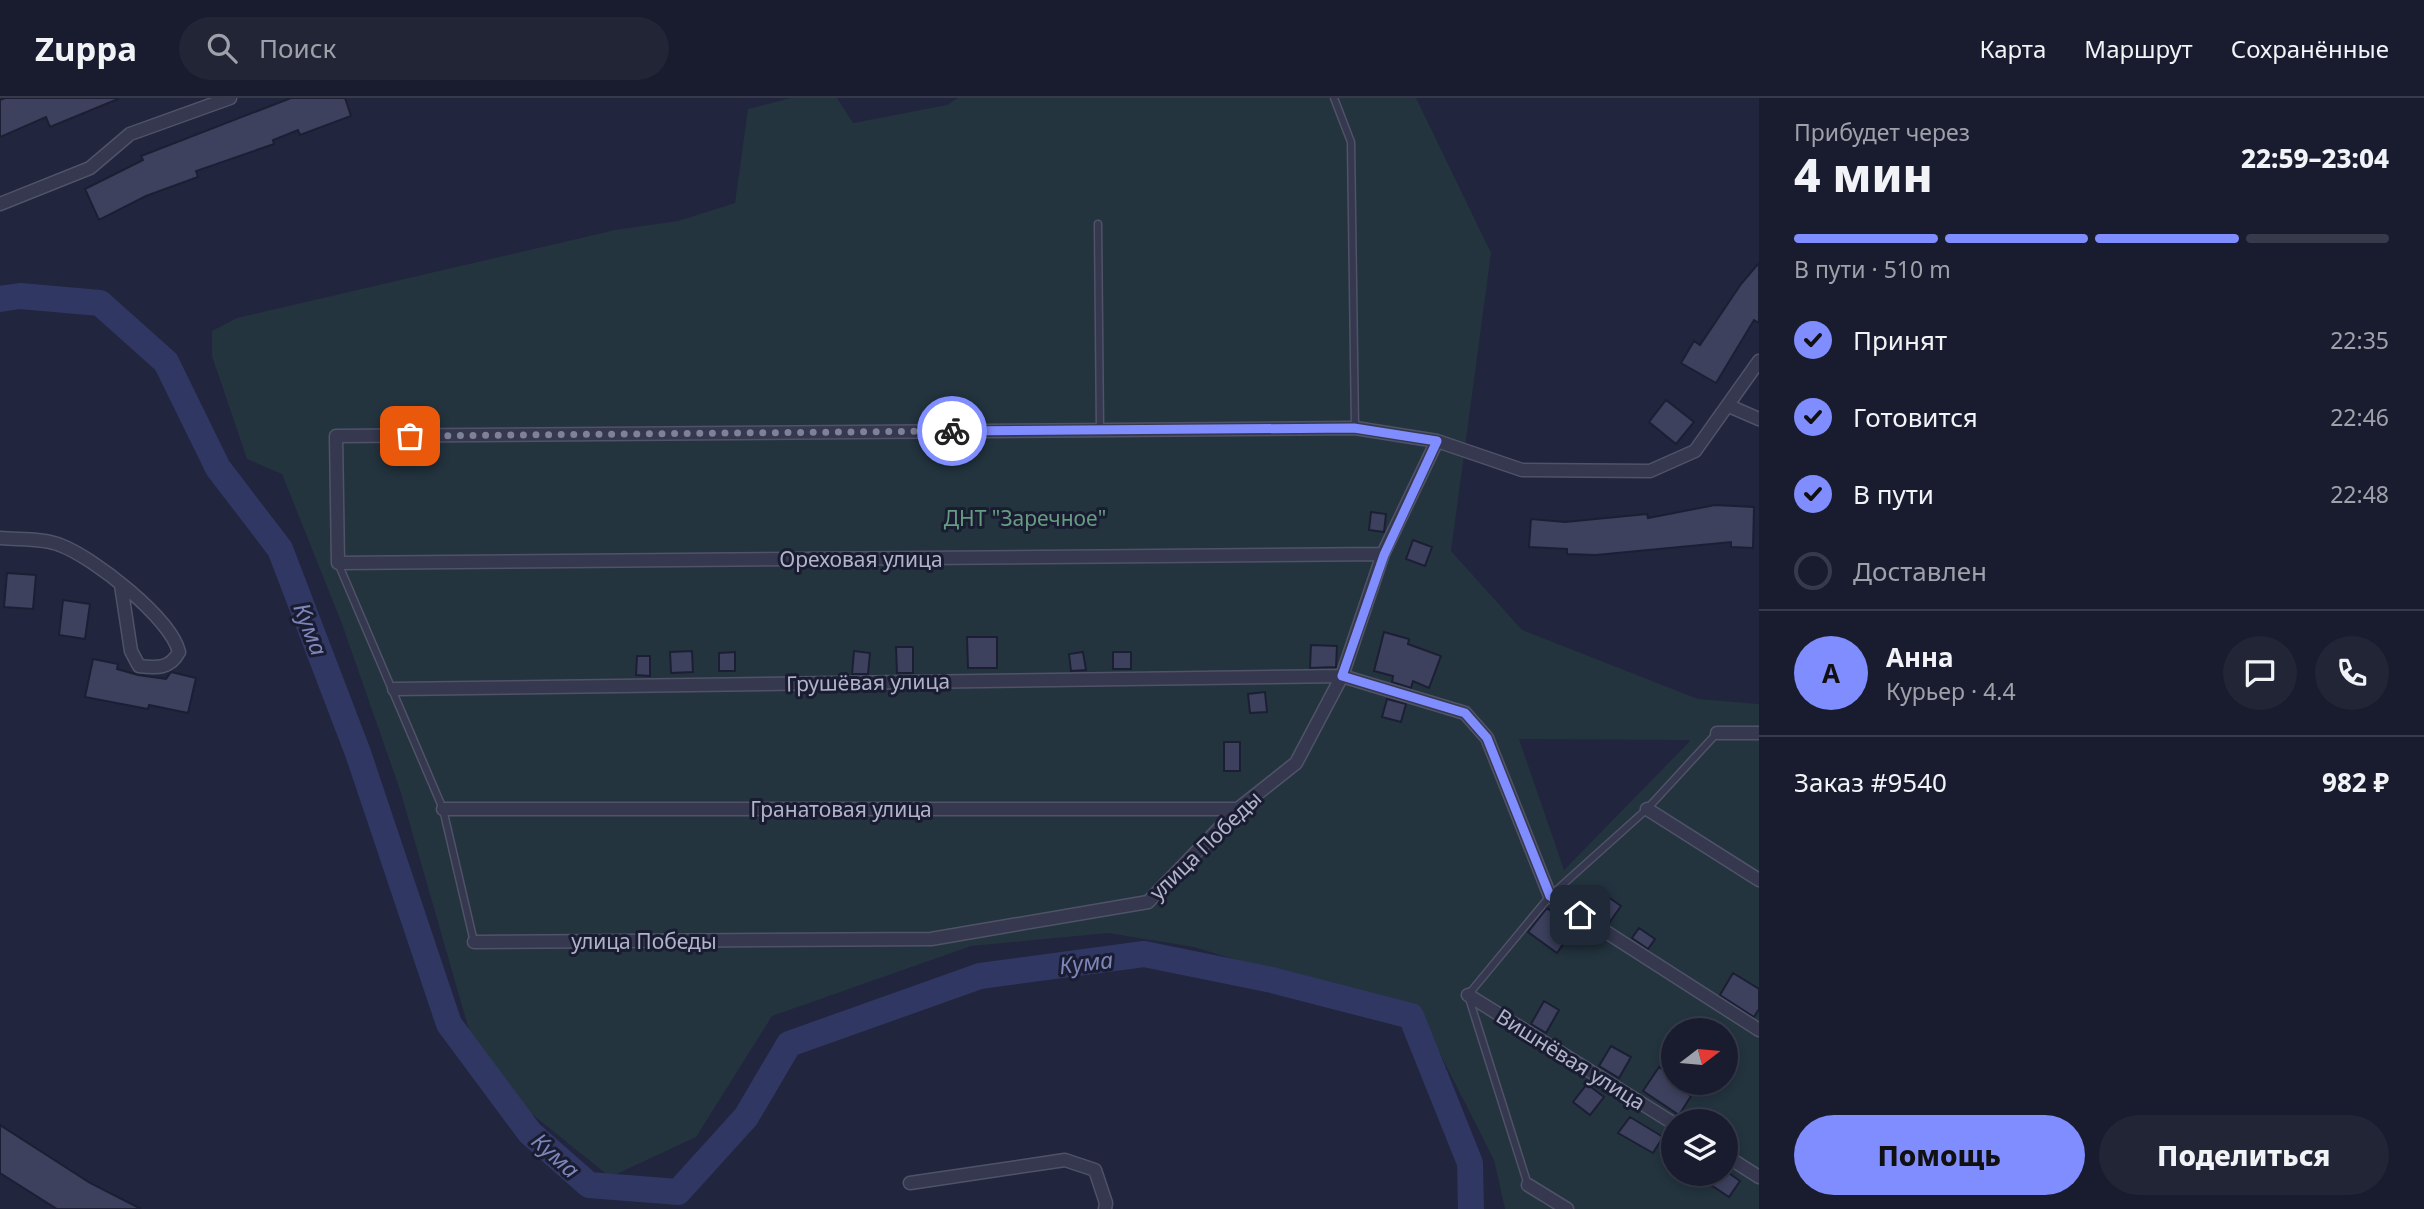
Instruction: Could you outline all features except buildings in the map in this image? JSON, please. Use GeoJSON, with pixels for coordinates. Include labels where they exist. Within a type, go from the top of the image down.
{"type":"FeatureCollection","features":[{"type":"Feature","properties":{"kind":"street"},"geometry":{"type":"LineString","coordinates":[[0,204],[90,168],[130,134],[230,98]]}},
{"type":"Feature","properties":{"kind":"street"},"geometry":{"type":"LineString","coordinates":[[338,563],[336,436],[1354,428],[1437,441],[1522,470],[1650,471],[1695,451],[1759,361]]}},
{"type":"Feature","properties":{"kind":"street"},"geometry":{"type":"LineString","coordinates":[[1729,406],[1759,419]]}},
{"type":"Feature","properties":{"kind":"street","name":"улица Победы"},"geometry":{"type":"LineString","coordinates":[[474,942],[930,939],[1148,902],[1238,808],[1296,763],[1342,676],[1384,555],[1437,441]]}},
{"type":"Feature","properties":{"kind":"street"},"geometry":{"type":"LineString","coordinates":[[0,538],[58,544],[89,559],[121,585],[167,626],[176,638],[179,652],[174,662],[160,668],[139,666],[131,651],[121,585]]}},
{"type":"Feature","properties":{"kind":"street","name":"Ореховая улица"},"geometry":{"type":"LineString","coordinates":[[338,563],[1384,555]]}},
{"type":"Feature","properties":{"kind":"street","name":"Грушёвая улица"},"geometry":{"type":"LineString","coordinates":[[394,689],[1342,676],[1465,713],[1487,738],[1550,896]]}},
{"type":"Feature","properties":{"kind":"street"},"geometry":{"type":"LineString","coordinates":[[1717,733],[1759,733]]}},
{"type":"Feature","properties":{"kind":"street","name":"Гранатовая улица"},"geometry":{"type":"LineString","coordinates":[[443,809],[1238,808]]}},
{"type":"Feature","properties":{"kind":"street"},"geometry":{"type":"LineString","coordinates":[[1647,809],[1759,880]]}},
{"type":"Feature","properties":{"kind":"street"},"geometry":{"type":"LineString","coordinates":[[1550,896],[1759,1030]]}},
{"type":"Feature","properties":{"kind":"street","name":"Вишнёвая улица"},"geometry":{"type":"LineString","coordinates":[[1468,995],[1661,1116]]}},
{"type":"Feature","properties":{"kind":"street"},"geometry":{"type":"LineString","coordinates":[[911,1183],[1065,1160],[1095,1170],[1106,1203],[1105,1209]]}},
{"type":"Feature","properties":{"kind":"street"},"geometry":{"type":"LineString","coordinates":[[1738,1164],[1759,1177]]}},
{"type":"Feature","properties":{"kind":"street"},"geometry":{"type":"LineString","coordinates":[[1528,1185],[1567,1209]]}},
{"type":"Feature","properties":{"kind":"lane"},"geometry":{"type":"LineString","coordinates":[[1334,98],[1351,142],[1354,428]]}},
{"type":"Feature","properties":{"kind":"lane"},"geometry":{"type":"LineString","coordinates":[[1098,224],[1100,430]]}},
{"type":"Feature","properties":{"kind":"lane"},"geometry":{"type":"LineString","coordinates":[[338,563],[443,809],[474,942]]}},
{"type":"Feature","properties":{"kind":"lane"},"geometry":{"type":"LineString","coordinates":[[1528,1185],[1468,995],[1550,896],[1647,809],[1717,733]]}},
{"type":"Feature","properties":{"kind":"green space","name":"ДНТ \"Заречное\""},"geometry":{"type":"Polygon","coordinates":[[[791,98],[837,98],[853,123],[947,105],[958,98],[1416,98],[1491,253],[1451,551],[1522,630],[1698,699],[1759,704],[1759,1209],[1505,1209],[1494,1160],[1421,1016],[1194,947],[1108,933],[971,946],[772,1016],[696,1137],[610,1177],[527,1110],[471,1037],[400,790],[342,624],[282,474],[247,459],[212,356],[212,331],[237,318],[615,230],[678,221],[735,203],[748,109],[791,98]],[[1519,739],[1564,870],[1690,741],[1519,739]]]}},
{"type":"Feature","properties":{"kind":"waterway","name":"Кума"},"geometry":{"type":"LineString","coordinates":[[0,299],[20,296],[100,303],[166,362],[218,468],[280,549],[358,753],[449,1024],[530,1133],[589,1185],[678,1192],[746,1117],[789,1044],[980,976],[1144,954],[1272,980],[1411,1016],[1470,1163],[1471,1209]]}},
{"type":"Feature","properties":{"kind":"way so far"},"geometry":{"type":"LineString","coordinates":[[410,436],[952,431]]}},
{"type":"Feature","properties":{"kind":"route"},"geometry":{"type":"LineString","coordinates":[[952,431],[1354,428],[1437,441],[1384,555],[1342,676],[1465,713],[1487,738],[1550,896],[1580,915]]}}]}
